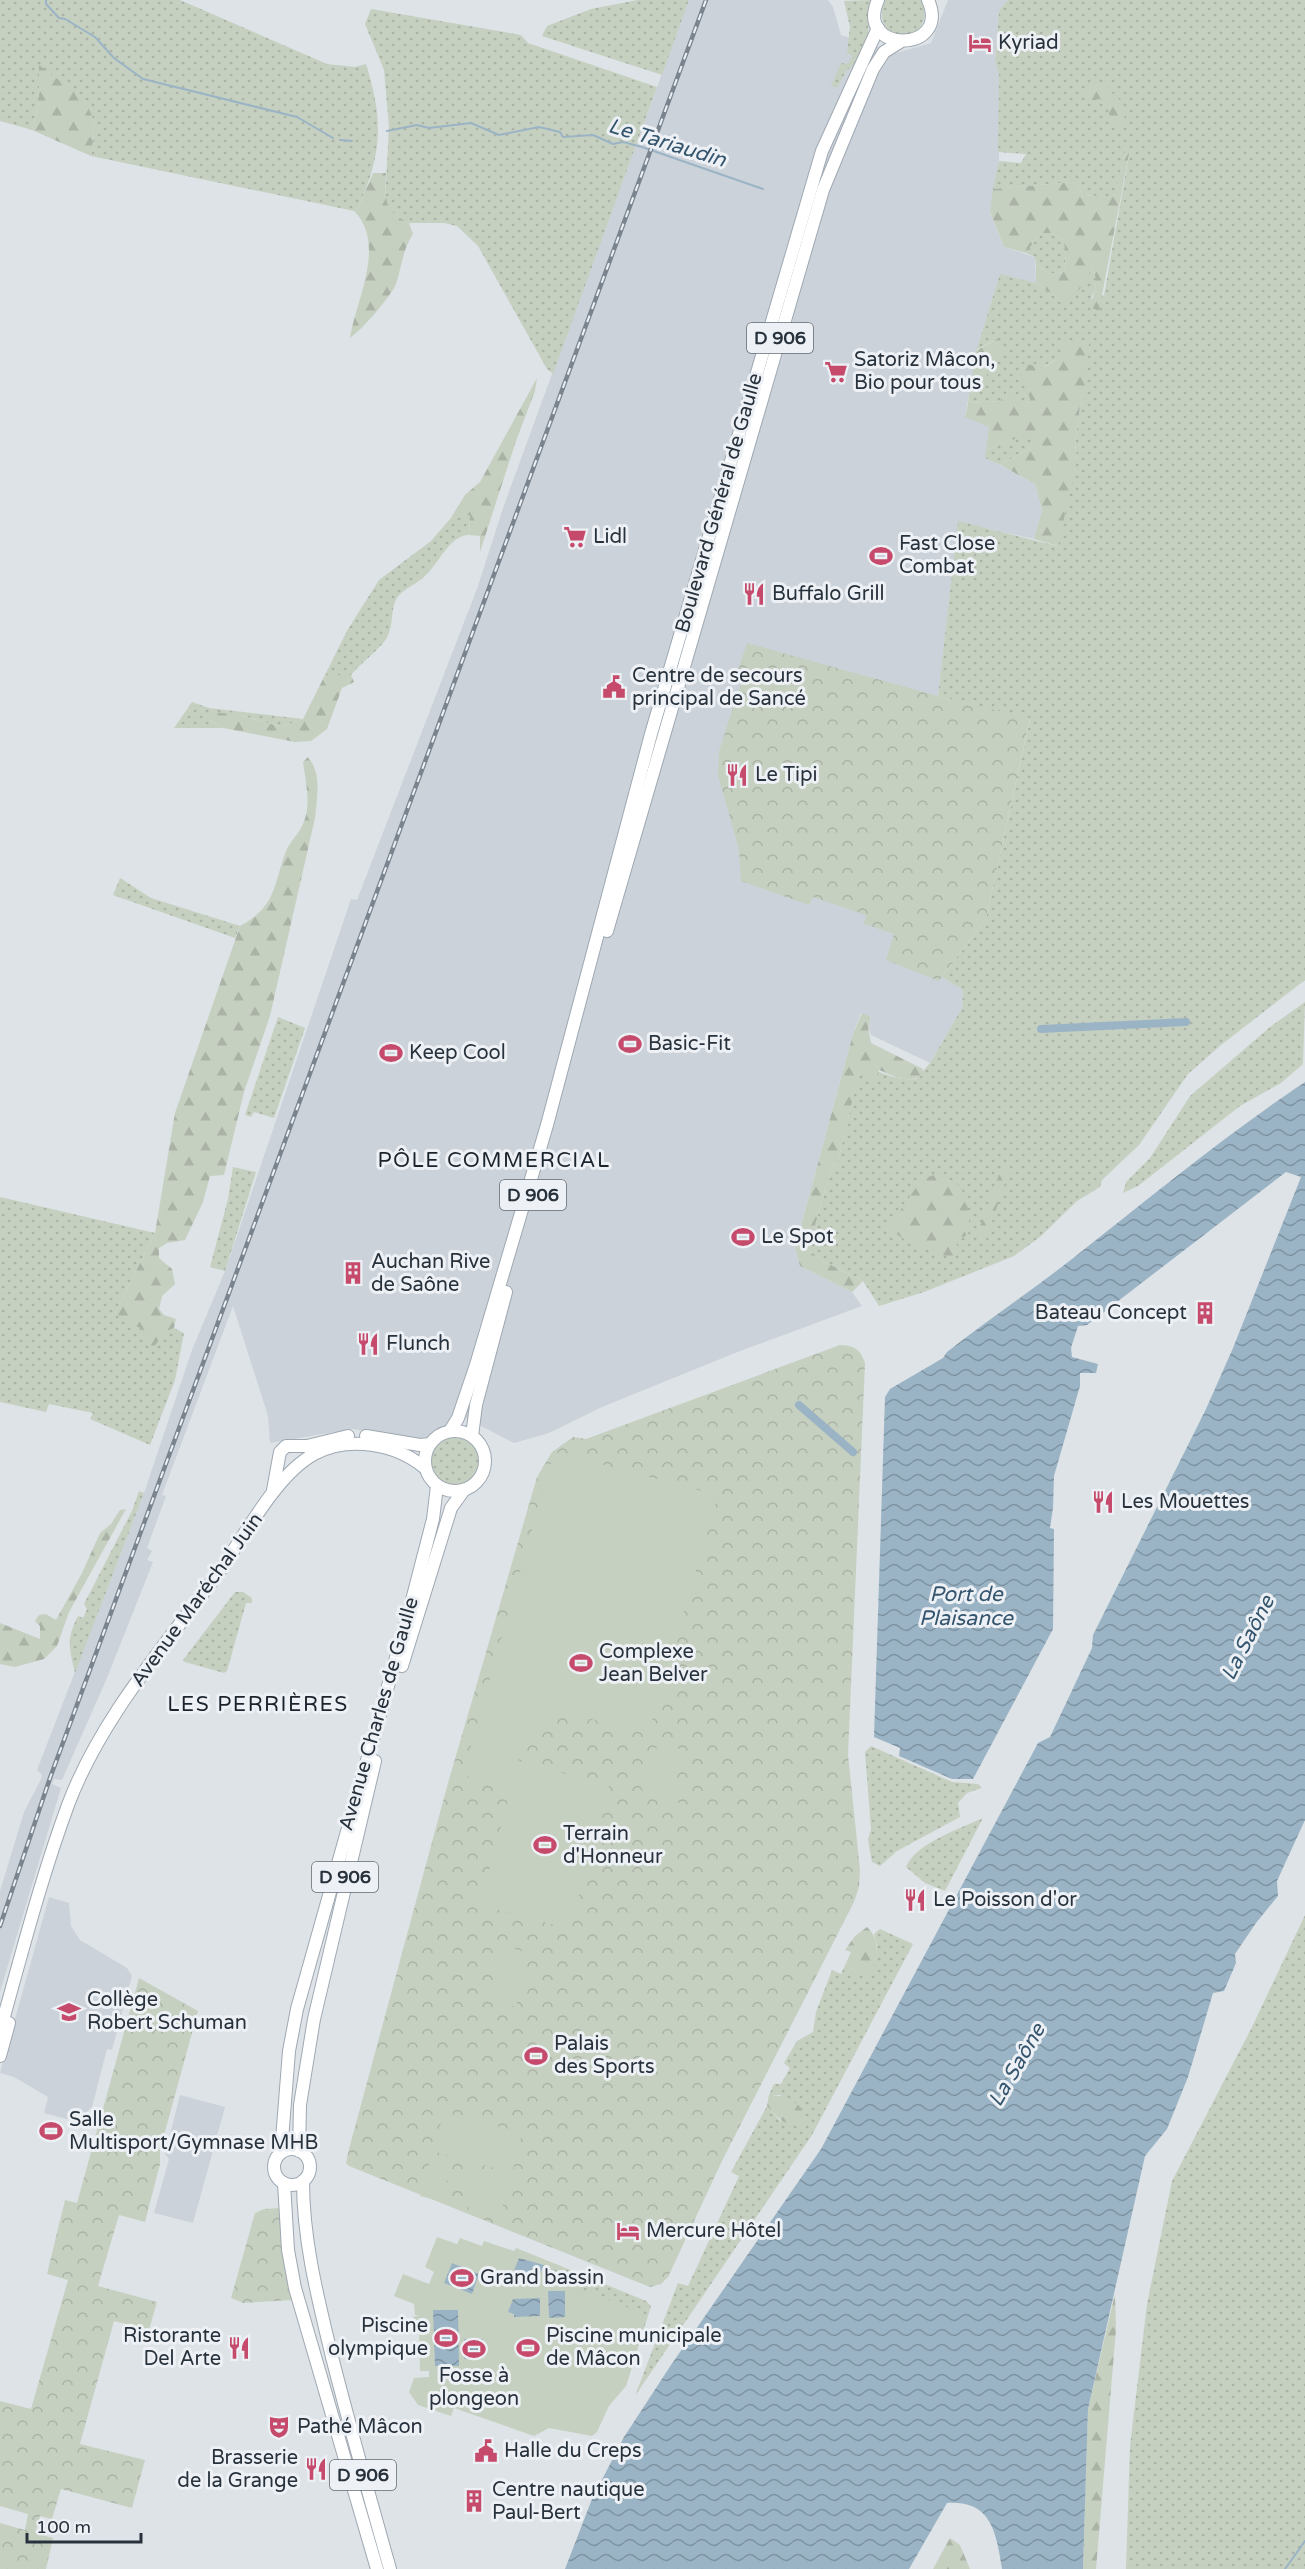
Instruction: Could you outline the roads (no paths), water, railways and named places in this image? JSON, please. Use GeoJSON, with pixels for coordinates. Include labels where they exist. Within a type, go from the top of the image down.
{"type":"FeatureCollection","features":[{"type":"Feature","properties":{"kind":"main road"},"geometry":{"type":"LineString","coordinates":[[878,0],[874,15],[878,27],[887,37],[900,42]]}},
{"type":"Feature","properties":{"kind":"main road","name":"Boulevard Général de Gaulle"},"geometry":{"type":"LineString","coordinates":[[597,953],[823,190],[873,69],[884,52],[900,42],[914,39],[926,30],[931,14],[928,0]]}},
{"type":"Feature","properties":{"kind":"main road","name":"Boulevard Général de Gaulle"},"geometry":{"type":"LineString","coordinates":[[597,953],[651,734],[822,152],[878,27]]}},
{"type":"Feature","properties":{"kind":"main road","name":"D 906"},"geometry":{"type":"LineString","coordinates":[[450,1431],[458,1418],[479,1354],[597,953]]}},
{"type":"Feature","properties":{"kind":"main road","name":"D 906"},"geometry":{"type":"LineString","coordinates":[[472,1436],[476,1405],[597,953]]}},
{"type":"Feature","properties":{"kind":"main road"},"geometry":{"type":"LineString","coordinates":[[450,1431],[472,1436],[482,1448],[485,1467],[477,1481],[464,1490],[447,1491],[437,1486],[425,1468],[425,1455],[430,1444],[439,1435],[450,1431]]}},
{"type":"Feature","properties":{"kind":"main road"},"geometry":{"type":"LineString","coordinates":[[297,1446],[303,1454],[299,1465],[288,1468],[279,1460],[282,1449],[289,1445],[297,1446],[353,1436],[420,1445],[430,1444]]}},
{"type":"Feature","properties":{"kind":"main road","name":"Avenue Maréchal Juin"},"geometry":{"type":"LineString","coordinates":[[0,2031],[68,1804],[100,1739],[226,1562],[273,1491],[299,1465],[339,1446],[369,1444],[409,1455],[425,1468]]}},
{"type":"Feature","properties":{"kind":"main road","name":"Avenue Maréchal Juin"},"geometry":{"type":"LineString","coordinates":[[273,1491],[279,1460]]}},
{"type":"Feature","properties":{"kind":"main road","name":"Avenue Charles de Gaulle"},"geometry":{"type":"LineString","coordinates":[[281,2152],[285,2093],[297,2009],[410,1608],[433,1519],[437,1486]]}},
{"type":"Feature","properties":{"kind":"main road","name":"Avenue Charles de Gaulle"},"geometry":{"type":"LineString","coordinates":[[299,2151],[303,2079],[350,1857],[374,1762],[429,1574],[451,1508],[464,1490]]}},
{"type":"Feature","properties":{"kind":"main road","name":"Avenue Maréchal Juin"},"geometry":{"type":"LineString","coordinates":[[0,2056],[48,1884],[81,1794],[121,1708]]}},
{"type":"Feature","properties":{"kind":"main road"},"geometry":{"type":"LineString","coordinates":[[292,2149],[299,2151],[306,2157],[309,2168],[303,2181],[294,2185],[284,2183],[274,2169],[276,2159],[281,2152],[292,2149]]}},
{"type":"Feature","properties":{"kind":"main road","name":"D 906"},"geometry":{"type":"LineString","coordinates":[[303,2181],[303,2203],[314,2287],[390,2569]]}},
{"type":"Feature","properties":{"kind":"main road","name":"D 906"},"geometry":{"type":"LineString","coordinates":[[284,2183],[288,2250],[295,2288],[377,2569]]}},
{"type":"Feature","properties":{"kind":"water"},"geometry":{"type":"Polygon","coordinates":[[[1305,1082],[1305,1820],[1277,1881],[1278,1896],[1235,1954],[1236,1963],[1224,1991],[1213,1993],[1188,2077],[1167,2129],[1145,2156],[1088,2409],[1083,2569],[1002,2569],[994,2532],[983,2513],[962,2503],[947,2503],[909,2569],[565,2569],[592,2499],[624,2437],[671,2365],[821,2149],[1038,1743],[1050,1737],[1092,1648],[1093,1635],[1206,1409],[1233,1348],[1301,1177],[1286,1172],[1087,1325],[1078,1326],[1071,1348],[1072,1357],[1098,1364],[1096,1373],[1080,1373],[1080,1386],[1054,1476],[1050,1528],[1054,1529],[1053,1629],[973,1779],[952,1779],[899,1756],[900,1748],[874,1737],[885,1397],[890,1389],[943,1358],[947,1352],[1057,1271],[1216,1146],[1305,1082]]]}},
{"type":"Feature","properties":{"kind":"water"},"geometry":{"type":"Polygon","coordinates":[[[519,2258],[544,2265],[536,2282],[513,2273],[519,2258]]]}},
{"type":"Feature","properties":{"kind":"water","name":"Grand bassin"},"geometry":{"type":"Polygon","coordinates":[[[452,2263],[479,2274],[472,2294],[444,2283],[452,2263]]]}},
{"type":"Feature","properties":{"kind":"water"},"geometry":{"type":"Polygon","coordinates":[[[548,2291],[565,2291],[565,2317],[549,2318],[548,2291]]]}},
{"type":"Feature","properties":{"kind":"water"},"geometry":{"type":"Polygon","coordinates":[[[540,2298],[540,2316],[514,2317],[514,2314],[508,2312],[513,2299],[540,2298]]]}},
{"type":"Feature","properties":{"kind":"water","name":"Piscine olympique"},"geometry":{"type":"Polygon","coordinates":[[[433,2310],[458,2310],[459,2366],[435,2366],[433,2310]]]}},
{"type":"Feature","properties":{"kind":"water","name":"Fosse à plongeon"},"geometry":{"type":"Polygon","coordinates":[[[464,2339],[483,2339],[483,2358],[464,2359],[464,2339]]]}},
{"type":"Feature","properties":{"kind":"waterway","name":"Le Tariaudin"},"geometry":{"type":"LineString","coordinates":[[46,0],[46,4],[59,18],[65,19],[95,37],[114,58],[143,79],[297,117],[333,138]]}},
{"type":"Feature","properties":{"kind":"waterway","name":"Le Tariaudin"},"geometry":{"type":"LineString","coordinates":[[387,131],[417,125],[429,128],[471,123],[499,135],[539,127],[560,132],[563,137],[593,135],[613,144],[623,142],[642,147],[763,189]]}},
{"type":"Feature","properties":{"kind":"waterway","name":"Le Tariaudin"},"geometry":{"type":"LineString","coordinates":[[340,140],[352,141]]}},
{"type":"Feature","properties":{"kind":"waterway"},"geometry":{"type":"LineString","coordinates":[[1041,1029],[1186,1022]]}},
{"type":"Feature","properties":{"kind":"waterway"},"geometry":{"type":"LineString","coordinates":[[799,1405],[853,1452]]}},
{"type":"Feature","properties":{"kind":"waterway"},"geometry":{"type":"LineString","coordinates":[[1285,2569],[1305,2541]]}},
{"type":"Feature","properties":{"kind":"railway"},"geometry":{"type":"LineString","coordinates":[[0,1926],[50,1778],[706,0]]}},
{"type":"Feature","properties":{"kind":"place","name":"Kyriad"},"geometry":{"type":"Point","coordinates":[980,43]}},
{"type":"Feature","properties":{"kind":"place","name":"Satoriz Mâcon, Bio pour tous"},"geometry":{"type":"Point","coordinates":[836,372]}},
{"type":"Feature","properties":{"kind":"place","name":"Lidl"},"geometry":{"type":"Point","coordinates":[575,537]}},
{"type":"Feature","properties":{"kind":"place","name":"Fast Close Combat"},"geometry":{"type":"Point","coordinates":[881,556]}},
{"type":"Feature","properties":{"kind":"place","name":"Buffalo Grill"},"geometry":{"type":"Point","coordinates":[754,594]}},
{"type":"Feature","properties":{"kind":"place","name":"Centre de secours principal de Sancé"},"geometry":{"type":"Point","coordinates":[614,687]}},
{"type":"Feature","properties":{"kind":"place","name":"Le Tipi"},"geometry":{"type":"Point","coordinates":[737,775]}},
{"type":"Feature","properties":{"kind":"place","name":"Basic-Fit"},"geometry":{"type":"Point","coordinates":[630,1044]}},
{"type":"Feature","properties":{"kind":"place","name":"Keep Cool"},"geometry":{"type":"Point","coordinates":[391,1053]}},
{"type":"Feature","properties":{"kind":"place","name":"Le Spot"},"geometry":{"type":"Point","coordinates":[743,1237]}},
{"type":"Feature","properties":{"kind":"place","name":"Auchan Rive de Saône"},"geometry":{"type":"Point","coordinates":[353,1273]}},
{"type":"Feature","properties":{"kind":"place","name":"Bateau Concept"},"geometry":{"type":"Point","coordinates":[1205,1313]}},
{"type":"Feature","properties":{"kind":"place","name":"Flunch"},"geometry":{"type":"Point","coordinates":[368,1344]}},
{"type":"Feature","properties":{"kind":"place","name":"Les Mouettes"},"geometry":{"type":"Point","coordinates":[1103,1502]}},
{"type":"Feature","properties":{"kind":"place","name":"Complexe Jean Belver"},"geometry":{"type":"Point","coordinates":[581,1663]}},
{"type":"Feature","properties":{"kind":"place","name":"Terrain d'Honneur"},"geometry":{"type":"Point","coordinates":[545,1845]}},
{"type":"Feature","properties":{"kind":"place","name":"Le Poisson d'or"},"geometry":{"type":"Point","coordinates":[915,1900]}},
{"type":"Feature","properties":{"kind":"place","name":"Collège Robert Schuman"},"geometry":{"type":"Point","coordinates":[69,2012]}},
{"type":"Feature","properties":{"kind":"place","name":"Palais des Sports"},"geometry":{"type":"Point","coordinates":[536,2056]}},
{"type":"Feature","properties":{"kind":"place","name":"Salle Multisport/Gymnase MHB"},"geometry":{"type":"Point","coordinates":[51,2131]}},
{"type":"Feature","properties":{"kind":"place","name":"Mercure Hôtel"},"geometry":{"type":"Point","coordinates":[628,2231]}},
{"type":"Feature","properties":{"kind":"place","name":"Grand bassin"},"geometry":{"type":"Point","coordinates":[462,2278]}},
{"type":"Feature","properties":{"kind":"place","name":"Piscine olympique"},"geometry":{"type":"Point","coordinates":[446,2338]}},
{"type":"Feature","properties":{"kind":"place","name":"Ristorante Del Arte"},"geometry":{"type":"Point","coordinates":[239,2348]}},
{"type":"Feature","properties":{"kind":"place","name":"Piscine municipale de Mâcon"},"geometry":{"type":"Point","coordinates":[528,2348]}},
{"type":"Feature","properties":{"kind":"place","name":"Fosse à plongeon"},"geometry":{"type":"Point","coordinates":[474,2349]}},
{"type":"Feature","properties":{"kind":"place","name":"Pathé Mâcon"},"geometry":{"type":"Point","coordinates":[279,2427]}},
{"type":"Feature","properties":{"kind":"place","name":"Halle du Creps"},"geometry":{"type":"Point","coordinates":[486,2451]}},
{"type":"Feature","properties":{"kind":"place","name":"Brasserie de la Grange"},"geometry":{"type":"Point","coordinates":[316,2469]}},
{"type":"Feature","properties":{"kind":"place","name":"Centre nautique Paul-Bert"},"geometry":{"type":"Point","coordinates":[474,2501]}},
{"type":"Feature","properties":{"kind":"district","name":"PÔLE COMMERCIAL"},"geometry":{"type":"Point","coordinates":[494,1160]}},
{"type":"Feature","properties":{"kind":"district","name":"LES PERRIÈRES"},"geometry":{"type":"Point","coordinates":[258,1704]}},
{"type":"Feature","properties":{"kind":"water label","name":"Port de Plaisance"},"geometry":{"type":"Point","coordinates":[966,1606]}},
{"type":"Feature","properties":{"kind":"water label","name":"La Saône"},"geometry":{"type":"Point","coordinates":[1248,1638]}},
{"type":"Feature","properties":{"kind":"water label","name":"La Saône"},"geometry":{"type":"Point","coordinates":[1017,2065]}}]}
